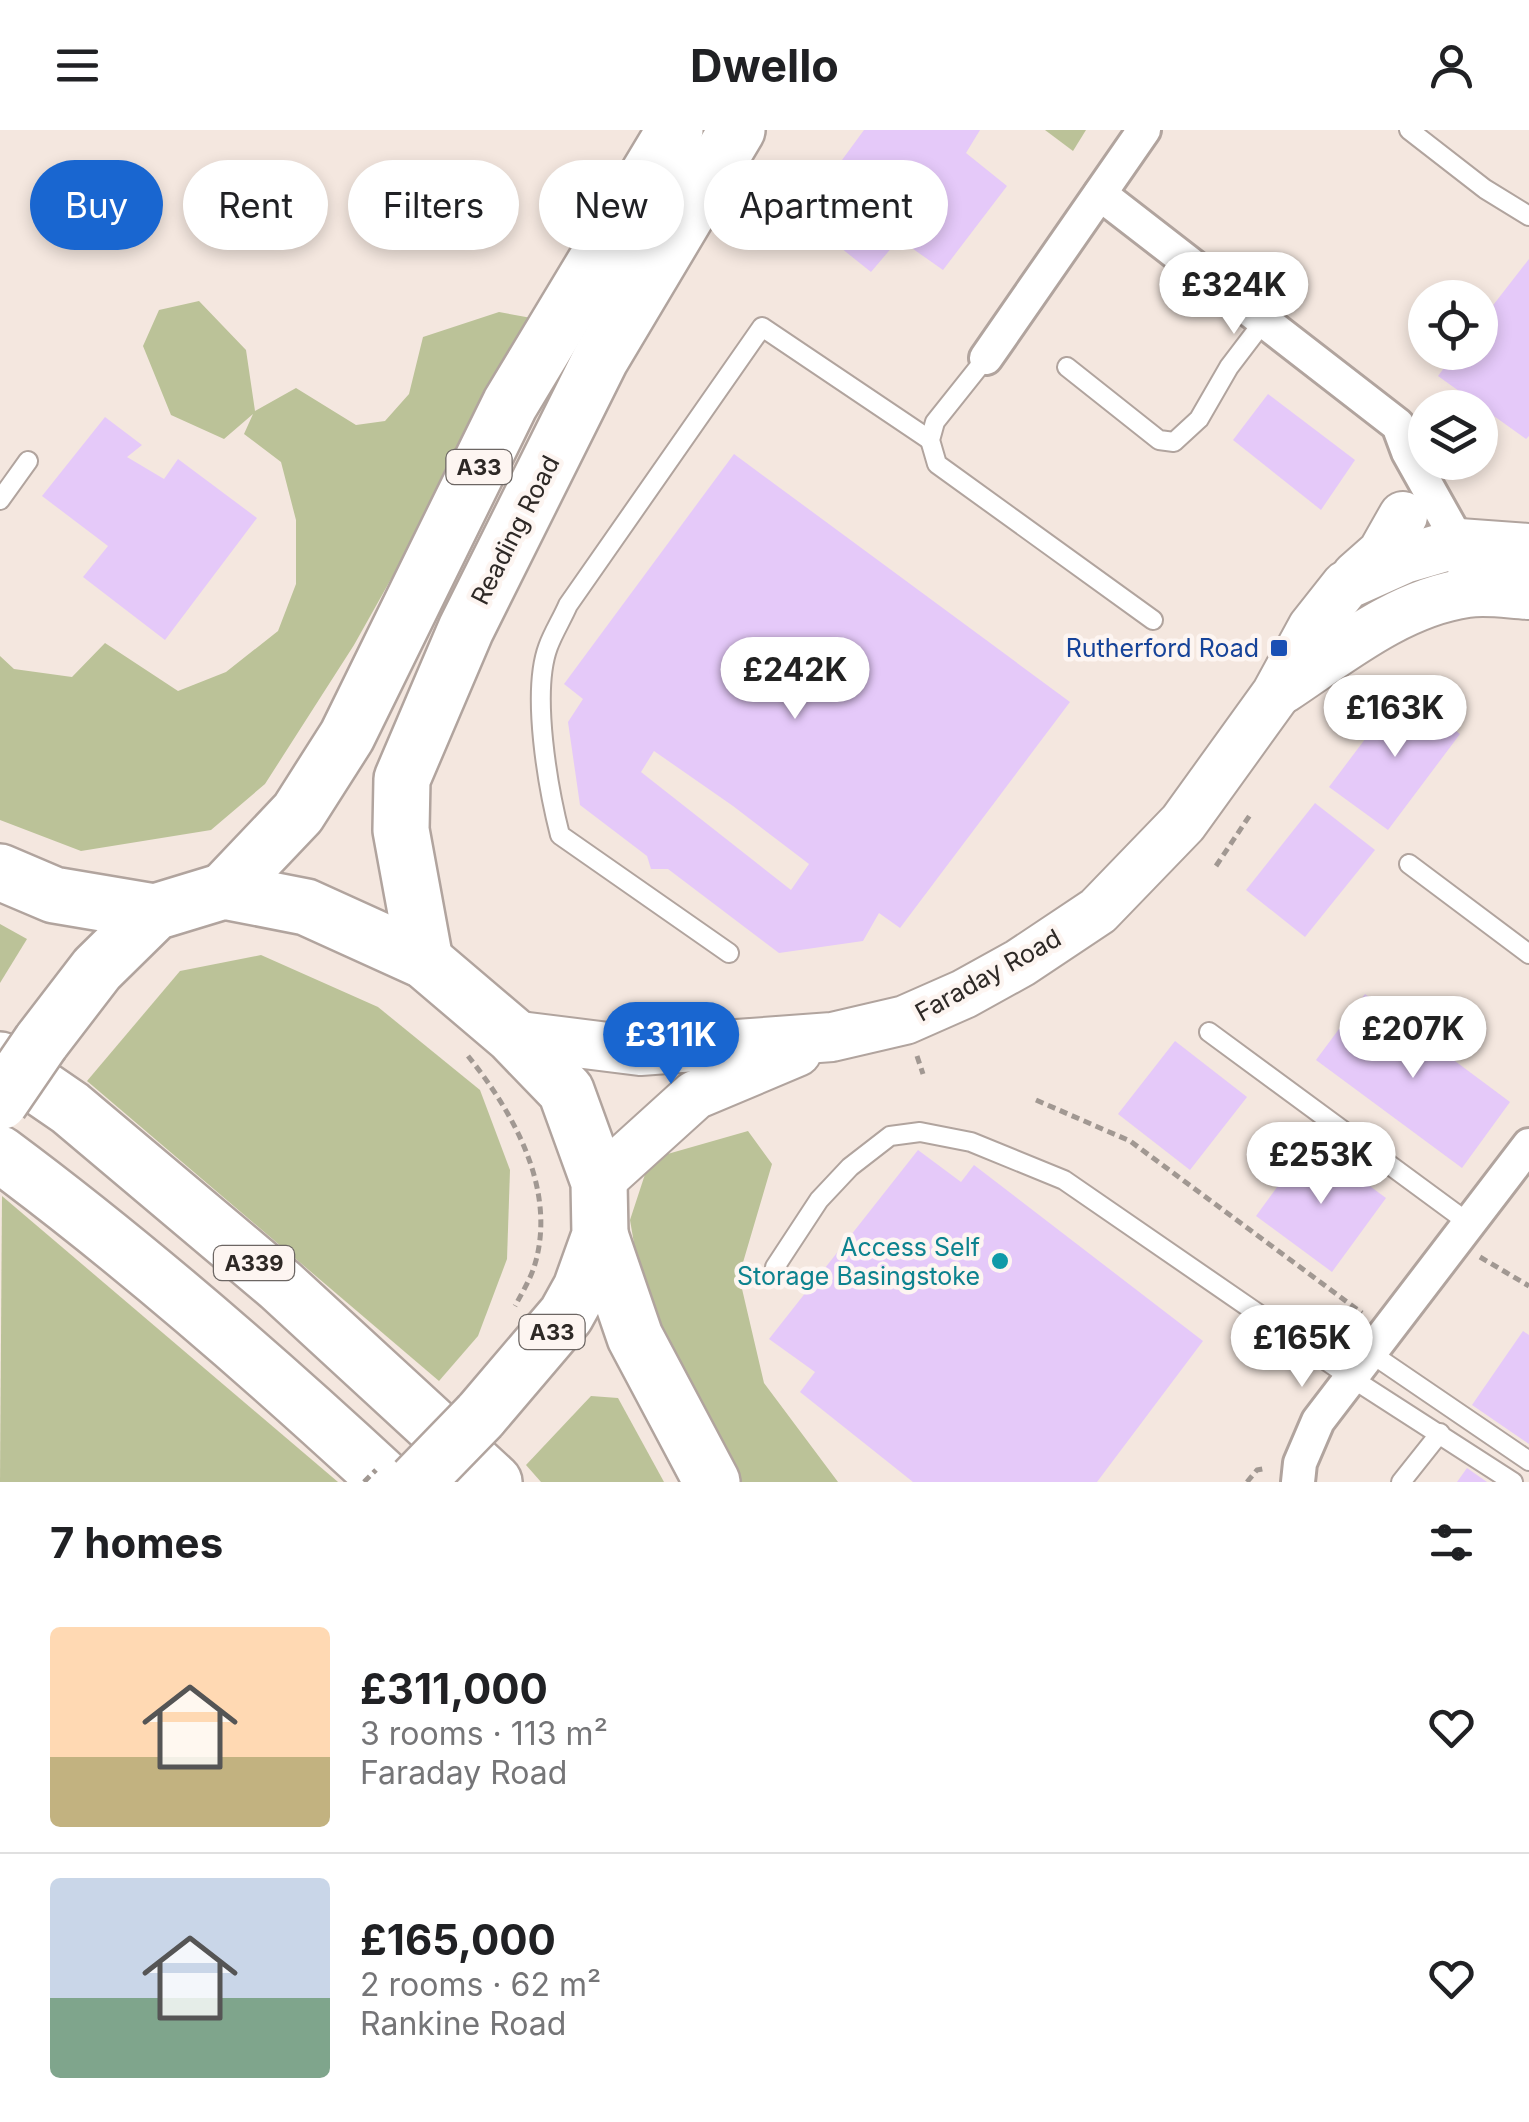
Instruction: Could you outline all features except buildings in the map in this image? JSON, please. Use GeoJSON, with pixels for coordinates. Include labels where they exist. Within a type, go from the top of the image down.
{"type":"FeatureCollection","features":[{"type":"Feature","properties":{"kind":"highway","name":"A33"},"geometry":{"type":"LineString","coordinates":[[224,891],[298,813],[347,736],[510,404],[676,130]]}},
{"type":"Feature","properties":{"kind":"highway","name":"Reading Road"},"geometry":{"type":"LineString","coordinates":[[425,962],[401,830],[402,779],[466,628],[600,360],[737,130]]}},
{"type":"Feature","properties":{"kind":"highway"},"geometry":{"type":"LineString","coordinates":[[0,872],[54,895],[154,912]]}},
{"type":"Feature","properties":{"kind":"highway","name":"A33"},"geometry":{"type":"LineString","coordinates":[[0,1102],[21,1051],[154,912],[224,891],[306,906],[425,962],[488,1044],[566,1091],[599,1182],[600,1236],[566,1316],[480,1416],[416,1482]]}},
{"type":"Feature","properties":{"kind":"highway","name":"A339"},"geometry":{"type":"LineString","coordinates":[[21,1051],[70,1108],[280,1285],[494,1482]]}},
{"type":"Feature","properties":{"kind":"highway","name":"A339"},"geometry":{"type":"LineString","coordinates":[[0,1154],[290,1391],[388,1482]]}},
{"type":"Feature","properties":{"kind":"highway"},"geometry":{"type":"LineString","coordinates":[[600,1236],[634,1336],[712,1482]]}},
{"type":"Feature","properties":{"kind":"street"},"geometry":{"type":"LineString","coordinates":[[986,358],[1144,130]]}},
{"type":"Feature","properties":{"kind":"street"},"geometry":{"type":"LineString","coordinates":[[1100,194],[1398,425],[1408,452],[1455,536],[1468,592]]}},
{"type":"Feature","properties":{"kind":"street"},"geometry":{"type":"LineString","coordinates":[[1419,606],[1455,536]]}},
{"type":"Feature","properties":{"kind":"street","name":"Faraday Road"},"geometry":{"type":"LineString","coordinates":[[488,1044],[640,1051],[832,1037],[905,1020],[964,994],[1020,963],[1098,911],[1182,823],[1276,694],[1312,628],[1346,586],[1455,536]]}},
{"type":"Feature","properties":{"kind":"street","name":"Faraday Road"},"geometry":{"type":"LineString","coordinates":[[1276,694],[1368,633],[1419,606],[1468,592],[1529,595]]}},
{"type":"Feature","properties":{"kind":"street","name":"Faraday Road"},"geometry":{"type":"LineString","coordinates":[[599,1182],[695,1095],[832,1037]]}},
{"type":"Feature","properties":{"kind":"street"},"geometry":{"type":"LineString","coordinates":[[1298,1482],[1300,1463],[1318,1421],[1529,1145]]}},
{"type":"Feature","properties":{"kind":"lane"},"geometry":{"type":"LineString","coordinates":[[1408,130],[1485,189],[1529,216]]}},
{"type":"Feature","properties":{"kind":"lane"},"geometry":{"type":"LineString","coordinates":[[1067,368],[1160,440],[1174,442],[1199,419],[1229,368],[1264,321]]}},
{"type":"Feature","properties":{"kind":"lane"},"geometry":{"type":"LineString","coordinates":[[729,953],[560,835],[545,759],[542,704],[546,650],[568,605],[762,327],[930,440]]}},
{"type":"Feature","properties":{"kind":"lane"},"geometry":{"type":"LineString","coordinates":[[986,358],[935,422],[930,440],[937,464],[1153,620]]}},
{"type":"Feature","properties":{"kind":"lane"},"geometry":{"type":"LineString","coordinates":[[0,500],[28,461]]}},
{"type":"Feature","properties":{"kind":"lane"},"geometry":{"type":"LineString","coordinates":[[1409,864],[1529,954]]}},
{"type":"Feature","properties":{"kind":"lane"},"geometry":{"type":"LineString","coordinates":[[1209,1032],[1464,1233]]}},
{"type":"Feature","properties":{"kind":"lane"},"geometry":{"type":"LineString","coordinates":[[774,1267],[819,1200],[850,1167],[890,1136],[920,1132],[971,1142],[1064,1180],[1368,1353],[1529,1462]]}},
{"type":"Feature","properties":{"kind":"lane"},"geometry":{"type":"LineString","coordinates":[[1368,1353],[1440,1433],[1513,1482]]}},
{"type":"Feature","properties":{"kind":"lane"},"geometry":{"type":"LineString","coordinates":[[1401,1482],[1440,1433]]}},
{"type":"Feature","properties":{"kind":"path"},"geometry":{"type":"LineString","coordinates":[[1216,866],[1252,812]]}},
{"type":"Feature","properties":{"kind":"path"},"geometry":{"type":"LineString","coordinates":[[488,1044],[490,1084],[532,1165],[539,1213],[535,1265],[510,1315]]}},
{"type":"Feature","properties":{"kind":"path"},"geometry":{"type":"LineString","coordinates":[[1036,1100],[1130,1141],[1368,1353]]}},
{"type":"Feature","properties":{"kind":"path"},"geometry":{"type":"LineString","coordinates":[[1464,1233],[1529,1286]]}},
{"type":"Feature","properties":{"kind":"path"},"geometry":{"type":"LineString","coordinates":[[1247,1482],[1257,1470]]}},
{"type":"Feature","properties":{"kind":"green space"},"geometry":{"type":"Polygon","coordinates":[[[1045,130],[1086,130],[1073,151],[1045,130]]]}},
{"type":"Feature","properties":{"kind":"green space"},"geometry":{"type":"Polygon","coordinates":[[[199,301],[246,350],[255,411],[296,388],[356,425],[385,421],[409,394],[423,337],[499,312],[537,319],[354,645],[265,784],[211,830],[81,851],[0,820],[0,656],[14,669],[72,677],[105,643],[178,691],[226,672],[278,631],[296,584],[296,520],[281,462],[244,434],[253,414],[224,439],[171,415],[143,346],[159,310],[199,301]]]}},
{"type":"Feature","properties":{"kind":"green space"},"geometry":{"type":"Polygon","coordinates":[[[0,924],[27,939],[0,983],[0,924]]]}},
{"type":"Feature","properties":{"kind":"green space"},"geometry":{"type":"Polygon","coordinates":[[[261,955],[378,1007],[480,1090],[510,1170],[507,1259],[478,1336],[439,1381],[87,1081],[180,971],[261,955]]]}},
{"type":"Feature","properties":{"kind":"green space"},"geometry":{"type":"Polygon","coordinates":[[[748,1131],[772,1164],[739,1276],[764,1383],[838,1482],[739,1482],[648,1325],[630,1220],[650,1159],[748,1131]]]}},
{"type":"Feature","properties":{"kind":"green space"},"geometry":{"type":"Polygon","coordinates":[[[2,1196],[338,1482],[0,1482],[2,1196]]]}},
{"type":"Feature","properties":{"kind":"green space"},"geometry":{"type":"Polygon","coordinates":[[[591,1396],[618,1398],[664,1482],[541,1482],[526,1465],[591,1396]]]}},
{"type":"Feature","properties":{"kind":"place","name":"Rutherford Road"},"geometry":{"type":"Point","coordinates":[1279,648]}},
{"type":"Feature","properties":{"kind":"place","name":"Access Self Storage Basingstoke"},"geometry":{"type":"Point","coordinates":[1000,1261]}}]}
